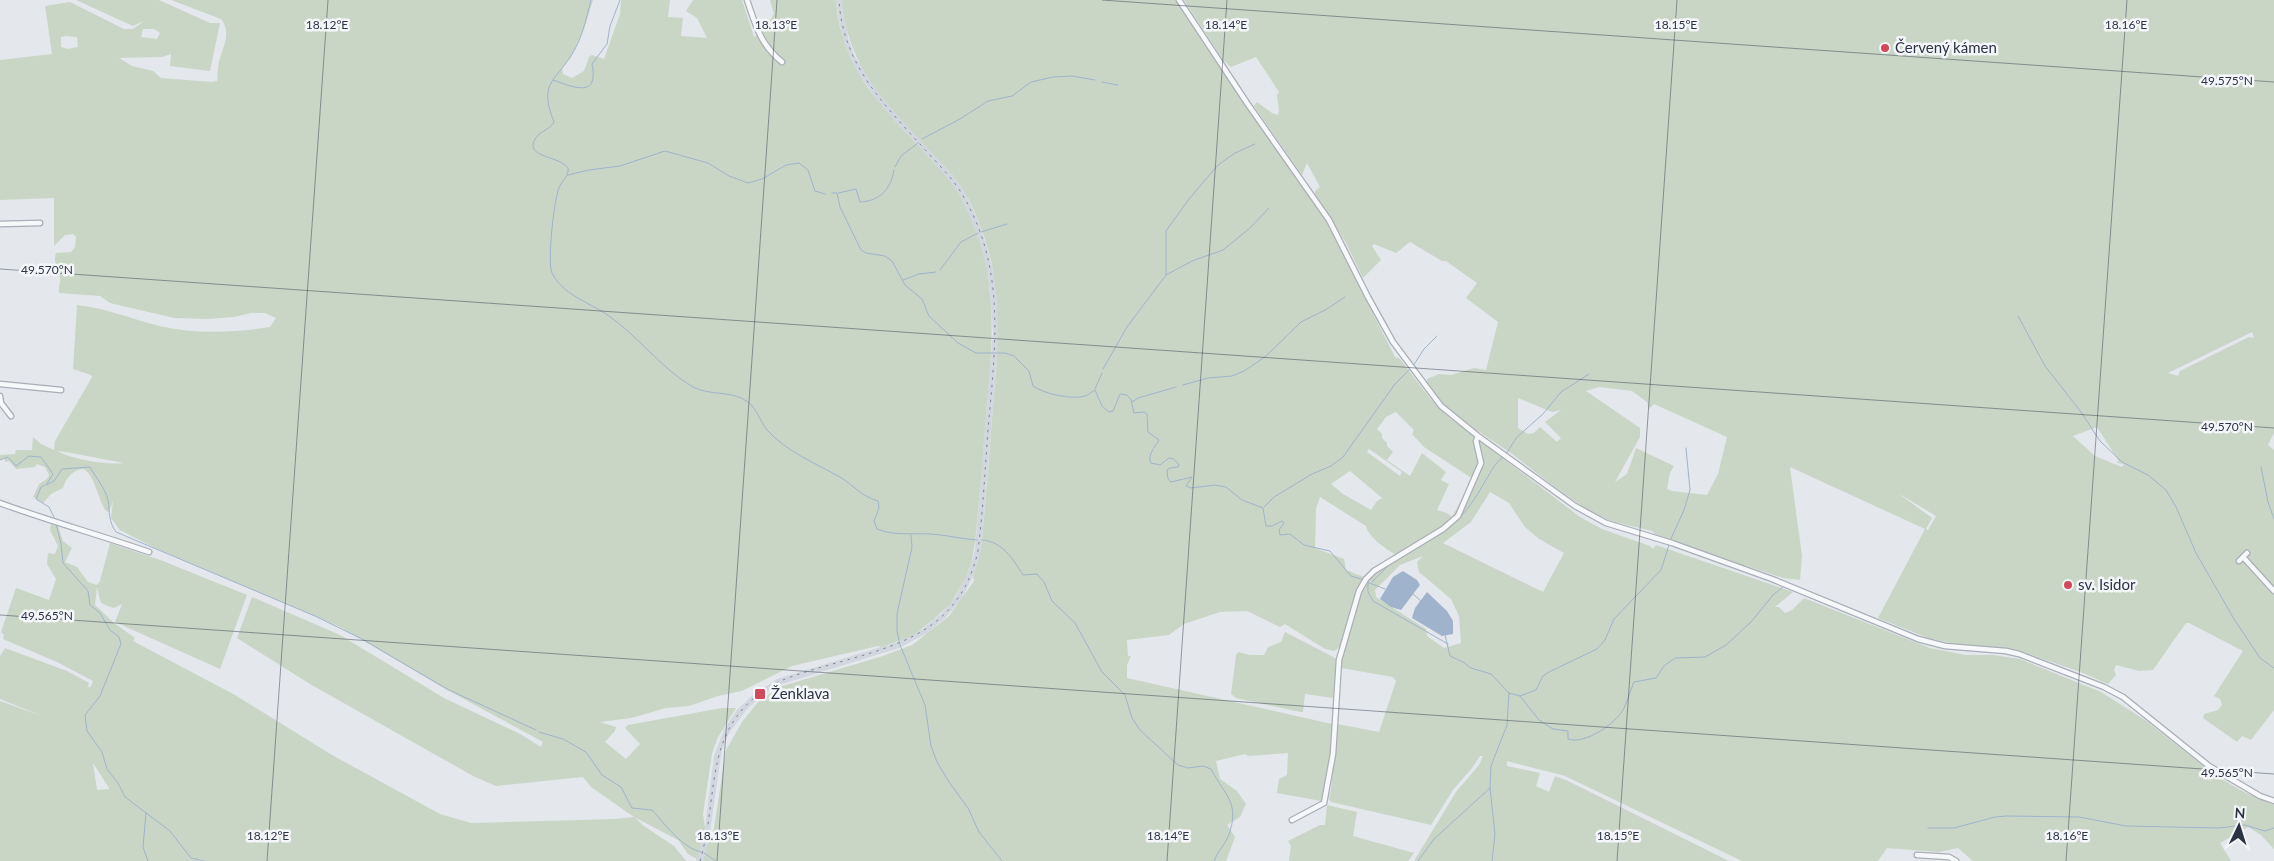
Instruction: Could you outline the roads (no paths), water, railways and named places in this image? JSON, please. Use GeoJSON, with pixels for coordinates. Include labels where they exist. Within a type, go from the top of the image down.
{"type":"FeatureCollection","features":[{"type":"Feature","properties":{"kind":"street"},"geometry":{"type":"LineString","coordinates":[[748,0],[759,35],[768,51],[782,62]]}},
{"type":"Feature","properties":{"kind":"street"},"geometry":{"type":"LineString","coordinates":[[1179,0],[1247,103],[1329,220],[1393,342],[1441,406],[1478,436],[1580,510],[1606,523],[1672,543],[1772,579],[1918,639],[1952,647],[2006,651],[2104,687],[2138,708],[2209,766],[2260,796],[2274,801]]}},
{"type":"Feature","properties":{"kind":"street"},"geometry":{"type":"LineString","coordinates":[[0,224],[40,223]]}},
{"type":"Feature","properties":{"kind":"street"},"geometry":{"type":"LineString","coordinates":[[0,384],[61,390]]}},
{"type":"Feature","properties":{"kind":"street"},"geometry":{"type":"LineString","coordinates":[[0,396],[1,403],[11,416]]}},
{"type":"Feature","properties":{"kind":"street"},"geometry":{"type":"LineString","coordinates":[[1292,820],[1324,803],[1333,754],[1339,660],[1359,591],[1366,579],[1374,571],[1443,529],[1458,516],[1482,463],[1476,441],[1478,436]]}},
{"type":"Feature","properties":{"kind":"street"},"geometry":{"type":"LineString","coordinates":[[0,503],[56,523],[149,552]]}},
{"type":"Feature","properties":{"kind":"street"},"geometry":{"type":"LineString","coordinates":[[2243,557],[2274,591]]}},
{"type":"Feature","properties":{"kind":"street"},"geometry":{"type":"LineString","coordinates":[[1917,855],[1949,857],[1956,861]]}},
{"type":"Feature","properties":{"kind":"water"},"geometry":{"type":"Polygon","coordinates":[[[1403,571],[1417,580],[1420,585],[1401,610],[1391,607],[1380,599],[1393,577],[1403,571]]]}},
{"type":"Feature","properties":{"kind":"water"},"geometry":{"type":"Polygon","coordinates":[[[1427,592],[1447,611],[1453,621],[1453,634],[1442,636],[1412,618],[1415,608],[1427,592]]]}},
{"type":"Feature","properties":{"kind":"waterway"},"geometry":{"type":"LineString","coordinates":[[591,0],[578,43],[549,89],[549,108],[554,122],[536,138],[533,147],[535,151],[564,164],[568,168],[557,194],[552,231],[550,257],[552,273],[556,280],[576,297],[618,322],[681,379],[700,390],[742,398],[754,408],[767,430],[783,445],[845,480],[866,496],[878,501],[879,508],[874,521],[877,529],[897,533],[931,534],[977,540]]}},
{"type":"Feature","properties":{"kind":"waterway"},"geometry":{"type":"LineString","coordinates":[[553,80],[569,86],[583,88],[589,86],[593,75],[592,64],[607,44],[610,26],[620,0]]}},
{"type":"Feature","properties":{"kind":"waterway"},"geometry":{"type":"LineString","coordinates":[[922,139],[960,119],[988,101],[1012,96],[1031,82],[1053,77],[1072,76],[1095,80]]}},
{"type":"Feature","properties":{"kind":"waterway"},"geometry":{"type":"LineString","coordinates":[[1102,82],[1118,85]]}},
{"type":"Feature","properties":{"kind":"waterway"},"geometry":{"type":"LineString","coordinates":[[895,167],[901,156],[918,143]]}},
{"type":"Feature","properties":{"kind":"waterway"},"geometry":{"type":"LineString","coordinates":[[1103,369],[1127,327],[1166,275],[1166,231],[1189,199],[1218,165],[1235,153],[1255,144]]}},
{"type":"Feature","properties":{"kind":"waterway"},"geometry":{"type":"LineString","coordinates":[[568,175],[620,166],[665,151],[708,163],[729,176],[748,183],[762,179],[786,165],[799,163],[808,170],[815,191],[825,194]]}},
{"type":"Feature","properties":{"kind":"waterway"},"geometry":{"type":"LineString","coordinates":[[838,193],[856,189],[860,202],[873,199],[887,188],[894,170]]}},
{"type":"Feature","properties":{"kind":"waterway"},"geometry":{"type":"LineString","coordinates":[[832,193],[837,193],[840,207],[861,250],[866,253],[885,256],[892,261],[905,285],[922,299],[929,316],[958,343],[976,353],[1005,353],[1014,356],[1029,371],[1033,386],[1044,392],[1058,396],[1079,397],[1088,395],[1095,390],[1102,406],[1109,412],[1113,411],[1120,394],[1127,395],[1131,400],[1134,413],[1144,412],[1147,414],[1148,432],[1159,440],[1151,454],[1151,463],[1160,465],[1169,458],[1174,459],[1179,465],[1167,470],[1168,479],[1171,482],[1192,477],[1186,486],[1191,488],[1215,485],[1226,487],[1242,500],[1263,508],[1266,526],[1272,526],[1282,521],[1284,523],[1279,530],[1280,535],[1290,534],[1304,545],[1330,551],[1351,576],[1364,580]]}},
{"type":"Feature","properties":{"kind":"waterway"},"geometry":{"type":"LineString","coordinates":[[1166,275],[1192,261],[1223,250],[1250,228],[1269,208]]}},
{"type":"Feature","properties":{"kind":"waterway"},"geometry":{"type":"LineString","coordinates":[[981,232],[1007,224]]}},
{"type":"Feature","properties":{"kind":"waterway"},"geometry":{"type":"LineString","coordinates":[[940,270],[961,242],[978,233]]}},
{"type":"Feature","properties":{"kind":"waterway"},"geometry":{"type":"LineString","coordinates":[[903,280],[919,274],[936,272]]}},
{"type":"Feature","properties":{"kind":"waterway"},"geometry":{"type":"LineString","coordinates":[[1183,385],[1208,378],[1232,376],[1244,371],[1265,357],[1301,322],[1327,309],[1345,297]]}},
{"type":"Feature","properties":{"kind":"waterway"},"geometry":{"type":"LineString","coordinates":[[2018,316],[2045,366],[2081,412],[2100,441],[2122,462],[2148,475],[2166,490],[2176,507],[2196,553],[2234,619],[2260,658],[2274,668]]}},
{"type":"Feature","properties":{"kind":"waterway"},"geometry":{"type":"LineString","coordinates":[[1413,366],[1424,349],[1437,336]]}},
{"type":"Feature","properties":{"kind":"waterway"},"geometry":{"type":"LineString","coordinates":[[1264,507],[1274,497],[1312,474],[1331,466],[1343,457],[1395,384],[1410,369]]}},
{"type":"Feature","properties":{"kind":"waterway"},"geometry":{"type":"LineString","coordinates":[[1095,389],[1102,373]]}},
{"type":"Feature","properties":{"kind":"waterway"},"geometry":{"type":"LineString","coordinates":[[1506,454],[1517,437],[1543,414],[1561,392],[1589,374]]}},
{"type":"Feature","properties":{"kind":"waterway"},"geometry":{"type":"LineString","coordinates":[[1132,402],[1138,398],[1176,387]]}},
{"type":"Feature","properties":{"kind":"waterway"},"geometry":{"type":"LineString","coordinates":[[1670,541],[1684,510],[1690,490],[1686,448]]}},
{"type":"Feature","properties":{"kind":"waterway"},"geometry":{"type":"LineString","coordinates":[[0,460],[8,457],[16,466],[29,456],[41,457],[53,474],[46,485],[54,481],[62,469],[90,467],[107,496],[110,520],[116,532],[315,616],[362,639],[447,689],[536,730]]}},
{"type":"Feature","properties":{"kind":"waterway"},"geometry":{"type":"LineString","coordinates":[[1430,540],[1447,530],[1461,517],[1473,502],[1494,466],[1503,457]]}},
{"type":"Feature","properties":{"kind":"waterway"},"geometry":{"type":"LineString","coordinates":[[2261,467],[2268,502],[2274,519]]}},
{"type":"Feature","properties":{"kind":"waterway"},"geometry":{"type":"LineString","coordinates":[[45,485],[41,487],[36,499],[49,507],[55,519]]}},
{"type":"Feature","properties":{"kind":"waterway"},"geometry":{"type":"LineString","coordinates":[[56,523],[63,563],[88,591],[90,605],[100,613],[110,630],[119,637],[121,644],[100,696],[85,715],[87,731],[102,752],[107,769],[118,783],[125,797],[170,831],[191,858],[204,861]]}},
{"type":"Feature","properties":{"kind":"waterway"},"geometry":{"type":"LineString","coordinates":[[911,535],[912,547],[897,614],[897,631],[900,645],[925,705],[931,746],[937,762],[968,808],[979,832],[1002,861]]}},
{"type":"Feature","properties":{"kind":"waterway"},"geometry":{"type":"LineString","coordinates":[[982,540],[1001,547],[1011,557],[1023,575],[1037,574],[1044,582],[1052,601],[1075,623],[1102,672],[1125,695],[1132,718],[1140,730],[1178,765],[1188,768],[1203,766],[1211,769],[1230,800],[1233,816],[1228,837],[1214,861]]}},
{"type":"Feature","properties":{"kind":"waterway"},"geometry":{"type":"LineString","coordinates":[[1520,696],[1536,690],[1543,676],[1549,672],[1597,649],[1605,640],[1614,619],[1661,570],[1669,545]]}},
{"type":"Feature","properties":{"kind":"waterway"},"geometry":{"type":"LineString","coordinates":[[1372,582],[1390,564]]}},
{"type":"Feature","properties":{"kind":"waterway"},"geometry":{"type":"LineString","coordinates":[[1367,582],[1385,589]]}},
{"type":"Feature","properties":{"kind":"waterway"},"geometry":{"type":"LineString","coordinates":[[1368,583],[1368,592],[1373,601],[1448,644]]}},
{"type":"Feature","properties":{"kind":"waterway"},"geometry":{"type":"LineString","coordinates":[[1445,635],[1450,656],[1471,668],[1491,674],[1509,693],[1520,696],[1539,720],[1553,729],[1568,731],[1568,739],[1583,739],[1600,731],[1615,720],[1624,708],[1634,682],[1656,678],[1664,666],[1675,658],[1705,657],[1726,645],[1751,622],[1773,595],[1784,586]]}},
{"type":"Feature","properties":{"kind":"waterway"},"geometry":{"type":"LineString","coordinates":[[1413,594],[1421,601]]}},
{"type":"Feature","properties":{"kind":"waterway"},"geometry":{"type":"LineString","coordinates":[[1418,861],[1434,839],[1490,788],[1491,766],[1507,725],[1509,693]]}},
{"type":"Feature","properties":{"kind":"waterway"},"geometry":{"type":"LineString","coordinates":[[539,732],[563,739],[586,752],[602,775],[621,787],[632,808],[652,810],[680,840],[701,852]]}},
{"type":"Feature","properties":{"kind":"waterway"},"geometry":{"type":"LineString","coordinates":[[1490,788],[1495,834],[1492,861]]}},
{"type":"Feature","properties":{"kind":"waterway"},"geometry":{"type":"LineString","coordinates":[[146,813],[143,847],[148,861]]}},
{"type":"Feature","properties":{"kind":"waterway"},"geometry":{"type":"LineString","coordinates":[[1928,828],[1954,828],[1995,817],[2007,816],[2079,817],[2126,826],[2219,828],[2245,825],[2265,831],[2274,828]]}},
{"type":"Feature","properties":{"kind":"waterway"},"geometry":{"type":"LineString","coordinates":[[704,853],[716,861]]}},
{"type":"Feature","properties":{"kind":"railway"},"geometry":{"type":"LineString","coordinates":[[700,861],[706,835],[713,784],[725,738],[736,718],[753,699],[778,682],[899,643],[925,629],[948,610],[966,585],[978,551],[995,339],[995,309],[986,251],[976,222],[958,188],[882,102],[869,84],[849,46],[842,24],[839,0]]}},
{"type":"Feature","properties":{"kind":"place","name":"Červený kámen"},"geometry":{"type":"Point","coordinates":[1885,48]}},
{"type":"Feature","properties":{"kind":"place","name":"sv. Isidor"},"geometry":{"type":"Point","coordinates":[2068,585]}},
{"type":"Feature","properties":{"kind":"place","name":"Ženklava"},"geometry":{"type":"Point","coordinates":[760,694]}}]}
